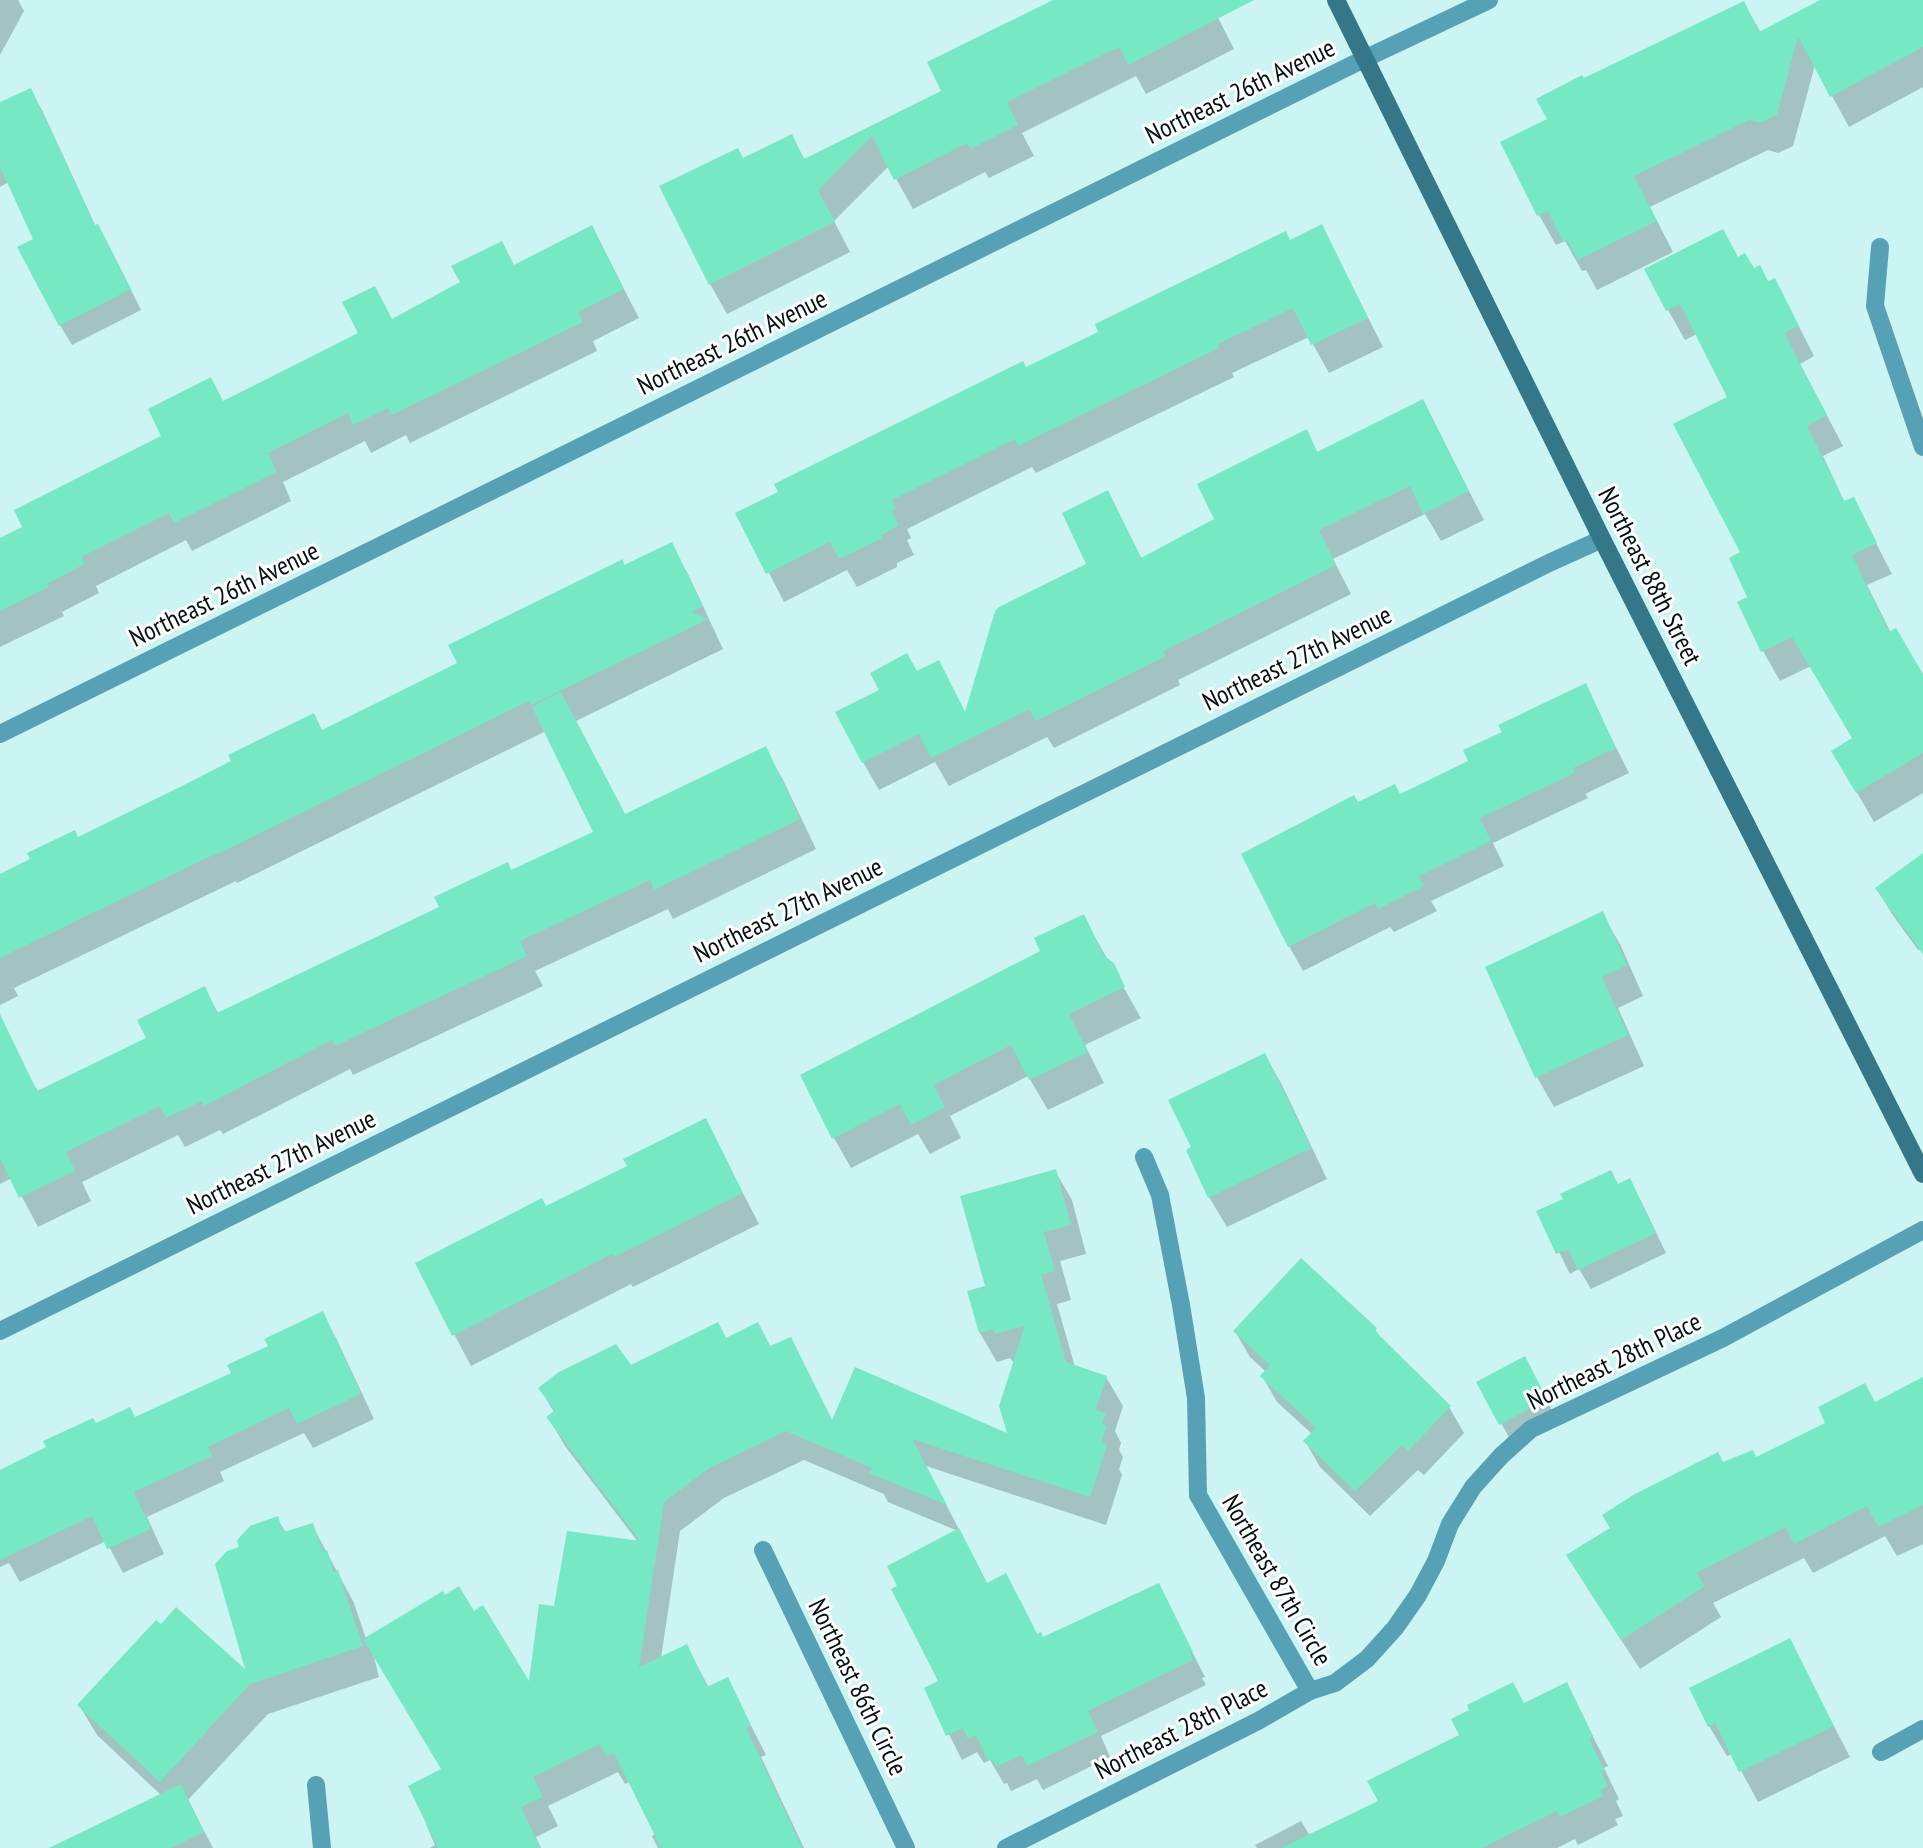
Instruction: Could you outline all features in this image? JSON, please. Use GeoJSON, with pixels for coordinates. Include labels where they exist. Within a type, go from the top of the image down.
{"type":"FeatureCollection","features":[{"type":"Feature","properties":{"kind":"street","name":"Northeast 88th Street"},"geometry":{"type":"LineString","coordinates":[[1336,0],[1602,540],[1923,1174]]}},
{"type":"Feature","properties":{"kind":"street","name":"Northeast 26th Avenue"},"geometry":{"type":"LineString","coordinates":[[0,734],[1364,59],[1489,0]]}},
{"type":"Feature","properties":{"kind":"street"},"geometry":{"type":"LineString","coordinates":[[1880,247],[1875,306],[1923,447]]}},
{"type":"Feature","properties":{"kind":"street","name":"Northeast 27th Avenue"},"geometry":{"type":"LineString","coordinates":[[0,1331],[1449,612],[1602,540]]}},
{"type":"Feature","properties":{"kind":"street","name":"Northeast 87th Circle"},"geometry":{"type":"LineString","coordinates":[[1144,1157],[1160,1195],[1196,1398],[1198,1494],[1310,1691]]}},
{"type":"Feature","properties":{"kind":"street","name":"Northeast 28th Place"},"geometry":{"type":"LineString","coordinates":[[1006,1848],[1258,1721],[1310,1691],[1335,1684],[1367,1659],[1395,1628],[1418,1595],[1436,1561],[1450,1524],[1474,1487],[1501,1456],[1531,1429],[1723,1338],[1923,1230]]}},
{"type":"Feature","properties":{"kind":"street","name":"Northeast 86th Circle"},"geometry":{"type":"LineString","coordinates":[[763,1550],[906,1848]]}},
{"type":"Feature","properties":{"kind":"street"},"geometry":{"type":"LineString","coordinates":[[1881,1752],[1923,1729]]}},
{"type":"Feature","properties":{"kind":"street"},"geometry":{"type":"LineString","coordinates":[[316,1785],[322,1848]]}},
{"type":"Feature","properties":{"kind":"building"},"geometry":{"type":"Polygon","coordinates":[[[1053,0],[1254,0],[1128,65],[1119,47],[1007,102],[1018,125],[970,149],[967,143],[894,180],[872,136],[818,190],[835,222],[709,285],[659,186],[738,148],[743,158],[792,134],[804,159],[941,91],[927,62],[1053,0]]]}},
{"type":"Feature","properties":{"kind":"building"},"geometry":{"type":"Polygon","coordinates":[[[1820,0],[1923,0],[1923,47],[1830,97],[1798,36],[1777,115],[1760,123],[1749,120],[1634,176],[1657,221],[1578,260],[1567,240],[1563,242],[1548,211],[1537,216],[1500,142],[1547,119],[1536,99],[1582,75],[1584,78],[1744,1],[1759,32],[1820,0]]]}},
{"type":"Feature","properties":{"kind":"building"},"geometry":{"type":"Polygon","coordinates":[[[31,88],[95,225],[98,224],[131,289],[59,326],[17,247],[33,239],[0,167],[0,102],[31,88]]]}},
{"type":"Feature","properties":{"kind":"building"},"geometry":{"type":"Polygon","coordinates":[[[1322,224],[1368,318],[1311,345],[1293,308],[1218,344],[1219,348],[1018,446],[1015,439],[892,500],[896,509],[892,511],[899,526],[881,535],[883,538],[839,559],[830,542],[766,574],[735,513],[778,492],[774,484],[1023,361],[1026,367],[1098,332],[1095,324],[1286,231],[1290,240],[1322,224]]]}},
{"type":"Feature","properties":{"kind":"building"},"geometry":{"type":"Polygon","coordinates":[[[592,225],[624,289],[578,312],[583,322],[392,415],[388,408],[353,425],[348,413],[268,453],[277,472],[174,523],[169,513],[81,557],[85,564],[47,584],[49,587],[0,611],[0,538],[22,527],[14,510],[161,436],[148,409],[211,377],[223,401],[358,333],[342,302],[375,286],[392,319],[460,282],[451,266],[502,241],[514,265],[592,225]]]}},
{"type":"Feature","properties":{"kind":"building"},"geometry":{"type":"Polygon","coordinates":[[[1723,229],[1738,257],[1745,253],[1754,268],[1760,265],[1768,281],[1775,278],[1799,326],[1784,333],[1827,415],[1807,426],[1844,501],[1854,497],[1877,543],[1852,555],[1889,632],[1896,628],[1923,674],[1923,753],[1856,793],[1831,751],[1852,738],[1792,637],[1761,652],[1737,602],[1747,597],[1729,558],[1740,552],[1673,424],[1727,397],[1680,304],[1666,311],[1644,269],[1723,229]]]}},
{"type":"Feature","properties":{"kind":"building"},"geometry":{"type":"Polygon","coordinates":[[[1423,399],[1469,491],[1423,514],[1410,486],[1319,530],[1336,565],[1163,651],[1166,656],[1036,721],[1030,709],[931,758],[919,734],[862,763],[835,712],[879,690],[870,673],[907,653],[917,671],[939,660],[965,712],[995,611],[1086,564],[1062,513],[1108,490],[1141,558],[1214,519],[1197,484],[1307,429],[1317,452],[1423,399]]]}},
{"type":"Feature","properties":{"kind":"building"},"geometry":{"type":"Polygon","coordinates":[[[672,542],[703,606],[691,612],[708,619],[531,705],[529,701],[0,958],[0,874],[30,859],[27,853],[75,830],[78,837],[231,761],[228,755],[314,713],[322,730],[457,663],[448,645],[623,559],[624,565],[672,542]]]}},
{"type":"Feature","properties":{"kind":"building"},"geometry":{"type":"Polygon","coordinates":[[[1586,683],[1616,748],[1573,768],[1575,773],[1480,818],[1491,841],[1419,876],[1424,886],[1378,909],[1375,903],[1288,947],[1241,854],[1354,795],[1358,802],[1395,784],[1400,794],[1468,761],[1463,750],[1502,732],[1498,725],[1586,683]]]}},
{"type":"Feature","properties":{"kind":"building"},"geometry":{"type":"Polygon","coordinates":[[[561,692],[625,814],[766,746],[800,819],[654,890],[650,880],[520,941],[527,956],[335,1046],[332,1040],[204,1106],[202,1101],[166,1118],[160,1106],[66,1152],[75,1171],[19,1198],[0,1158],[0,1014],[37,1091],[146,1038],[137,1020],[205,986],[217,1013],[439,907],[434,897],[508,862],[511,870],[593,832],[532,707],[561,692]]]}},
{"type":"Feature","properties":{"kind":"building"},"geometry":{"type":"Polygon","coordinates":[[[1923,853],[1923,954],[1875,888],[1923,853]]]}},
{"type":"Feature","properties":{"kind":"building"},"geometry":{"type":"Polygon","coordinates":[[[1603,911],[1627,965],[1602,977],[1628,1035],[1535,1078],[1485,967],[1603,911]]]}},
{"type":"Feature","properties":{"kind":"building"},"geometry":{"type":"Polygon","coordinates":[[[1084,914],[1104,956],[1114,963],[1125,987],[1069,1014],[1088,1052],[1029,1080],[1011,1045],[934,1085],[945,1107],[911,1125],[900,1104],[832,1139],[800,1075],[1040,951],[1034,938],[1084,914]]]}},
{"type":"Feature","properties":{"kind":"building"},"geometry":{"type":"Polygon","coordinates":[[[1265,1053],[1311,1148],[1208,1198],[1186,1150],[1191,1147],[1168,1100],[1265,1053]]]}},
{"type":"Feature","properties":{"kind":"building"},"geometry":{"type":"Polygon","coordinates":[[[706,1118],[743,1193],[614,1257],[612,1254],[452,1336],[415,1263],[542,1198],[546,1206],[627,1166],[623,1159],[706,1118]]]}},
{"type":"Feature","properties":{"kind":"building"},"geometry":{"type":"Polygon","coordinates":[[[1056,1169],[1071,1225],[1044,1232],[1055,1271],[1041,1275],[1066,1362],[1107,1376],[1096,1410],[1106,1413],[1102,1424],[1107,1426],[1101,1443],[1107,1445],[1090,1497],[912,1439],[947,1505],[869,1473],[872,1468],[786,1431],[708,1469],[664,1502],[639,1667],[687,1644],[707,1687],[728,1677],[751,1725],[746,1728],[802,1848],[661,1848],[614,1753],[606,1756],[600,1744],[533,1777],[543,1797],[521,1807],[540,1848],[438,1848],[408,1786],[441,1769],[363,1639],[443,1591],[445,1595],[459,1586],[474,1611],[483,1605],[529,1681],[539,1604],[554,1606],[567,1531],[640,1541],[546,1417],[555,1410],[538,1388],[559,1372],[616,1344],[631,1365],[718,1322],[726,1338],[758,1322],[770,1346],[791,1337],[832,1420],[855,1367],[1007,1433],[999,1406],[1025,1326],[995,1334],[993,1329],[979,1333],[967,1291],[985,1286],[960,1196],[1056,1169]]]}},
{"type":"Feature","properties":{"kind":"building"},"geometry":{"type":"Polygon","coordinates":[[[1611,1170],[1618,1184],[1630,1178],[1656,1233],[1578,1270],[1568,1249],[1556,1254],[1536,1211],[1563,1199],[1560,1194],[1611,1170]]]}},
{"type":"Feature","properties":{"kind":"building"},"geometry":{"type":"Polygon","coordinates":[[[1301,1258],[1377,1328],[1375,1331],[1451,1406],[1408,1451],[1402,1445],[1355,1491],[1303,1441],[1316,1428],[1260,1376],[1270,1365],[1233,1331],[1301,1258]]]}},
{"type":"Feature","properties":{"kind":"building"},"geometry":{"type":"Polygon","coordinates":[[[323,1311],[361,1394],[297,1424],[289,1408],[208,1447],[212,1456],[134,1492],[151,1529],[107,1549],[92,1516],[0,1560],[0,1470],[46,1447],[43,1441],[93,1418],[96,1423],[130,1407],[135,1417],[231,1373],[227,1365],[268,1346],[264,1339],[323,1311]]]}},
{"type":"Feature","properties":{"kind":"building"},"geometry":{"type":"Polygon","coordinates":[[[1525,1356],[1547,1399],[1499,1425],[1476,1382],[1525,1356]]]}},
{"type":"Feature","properties":{"kind":"building"},"geometry":{"type":"Polygon","coordinates":[[[1923,1377],[1923,1505],[1878,1527],[1867,1506],[1794,1544],[1786,1527],[1696,1573],[1705,1586],[1621,1640],[1566,1555],[1610,1528],[1602,1515],[1635,1494],[1718,1452],[1723,1462],[1753,1450],[1756,1457],[1825,1423],[1818,1407],[1865,1383],[1875,1402],[1923,1377]]]}},
{"type":"Feature","properties":{"kind":"building"},"geometry":{"type":"Polygon","coordinates":[[[278,1516],[283,1532],[313,1523],[323,1552],[327,1550],[334,1572],[338,1570],[363,1646],[250,1684],[160,1782],[77,1705],[156,1620],[161,1624],[176,1607],[245,1669],[215,1564],[227,1551],[239,1547],[237,1540],[250,1526],[278,1516]]]}},
{"type":"Feature","properties":{"kind":"building"},"geometry":{"type":"Polygon","coordinates":[[[959,1528],[987,1583],[1006,1573],[1037,1634],[1041,1632],[1043,1637],[1159,1583],[1193,1652],[1190,1653],[1193,1660],[1088,1711],[1098,1732],[1027,1766],[1022,1755],[996,1767],[992,1759],[988,1761],[976,1735],[968,1739],[963,1728],[946,1736],[924,1688],[938,1681],[891,1589],[897,1586],[887,1566],[959,1528]]]}},
{"type":"Feature","properties":{"kind":"building"},"geometry":{"type":"Polygon","coordinates":[[[1790,1638],[1834,1726],[1739,1772],[1715,1723],[1708,1727],[1689,1688],[1790,1638]]]}},
{"type":"Feature","properties":{"kind":"building"},"geometry":{"type":"Polygon","coordinates":[[[1513,1682],[1524,1703],[1567,1682],[1593,1736],[1589,1738],[1604,1770],[1601,1771],[1608,1786],[1600,1790],[1603,1796],[1560,1817],[1557,1811],[1482,1848],[1281,1848],[1378,1801],[1367,1781],[1459,1735],[1451,1719],[1469,1710],[1467,1705],[1513,1682]]]}},
{"type":"Feature","properties":{"kind":"building"},"geometry":{"type":"Polygon","coordinates":[[[181,1784],[204,1832],[171,1848],[49,1848],[181,1784]]]}}]}
